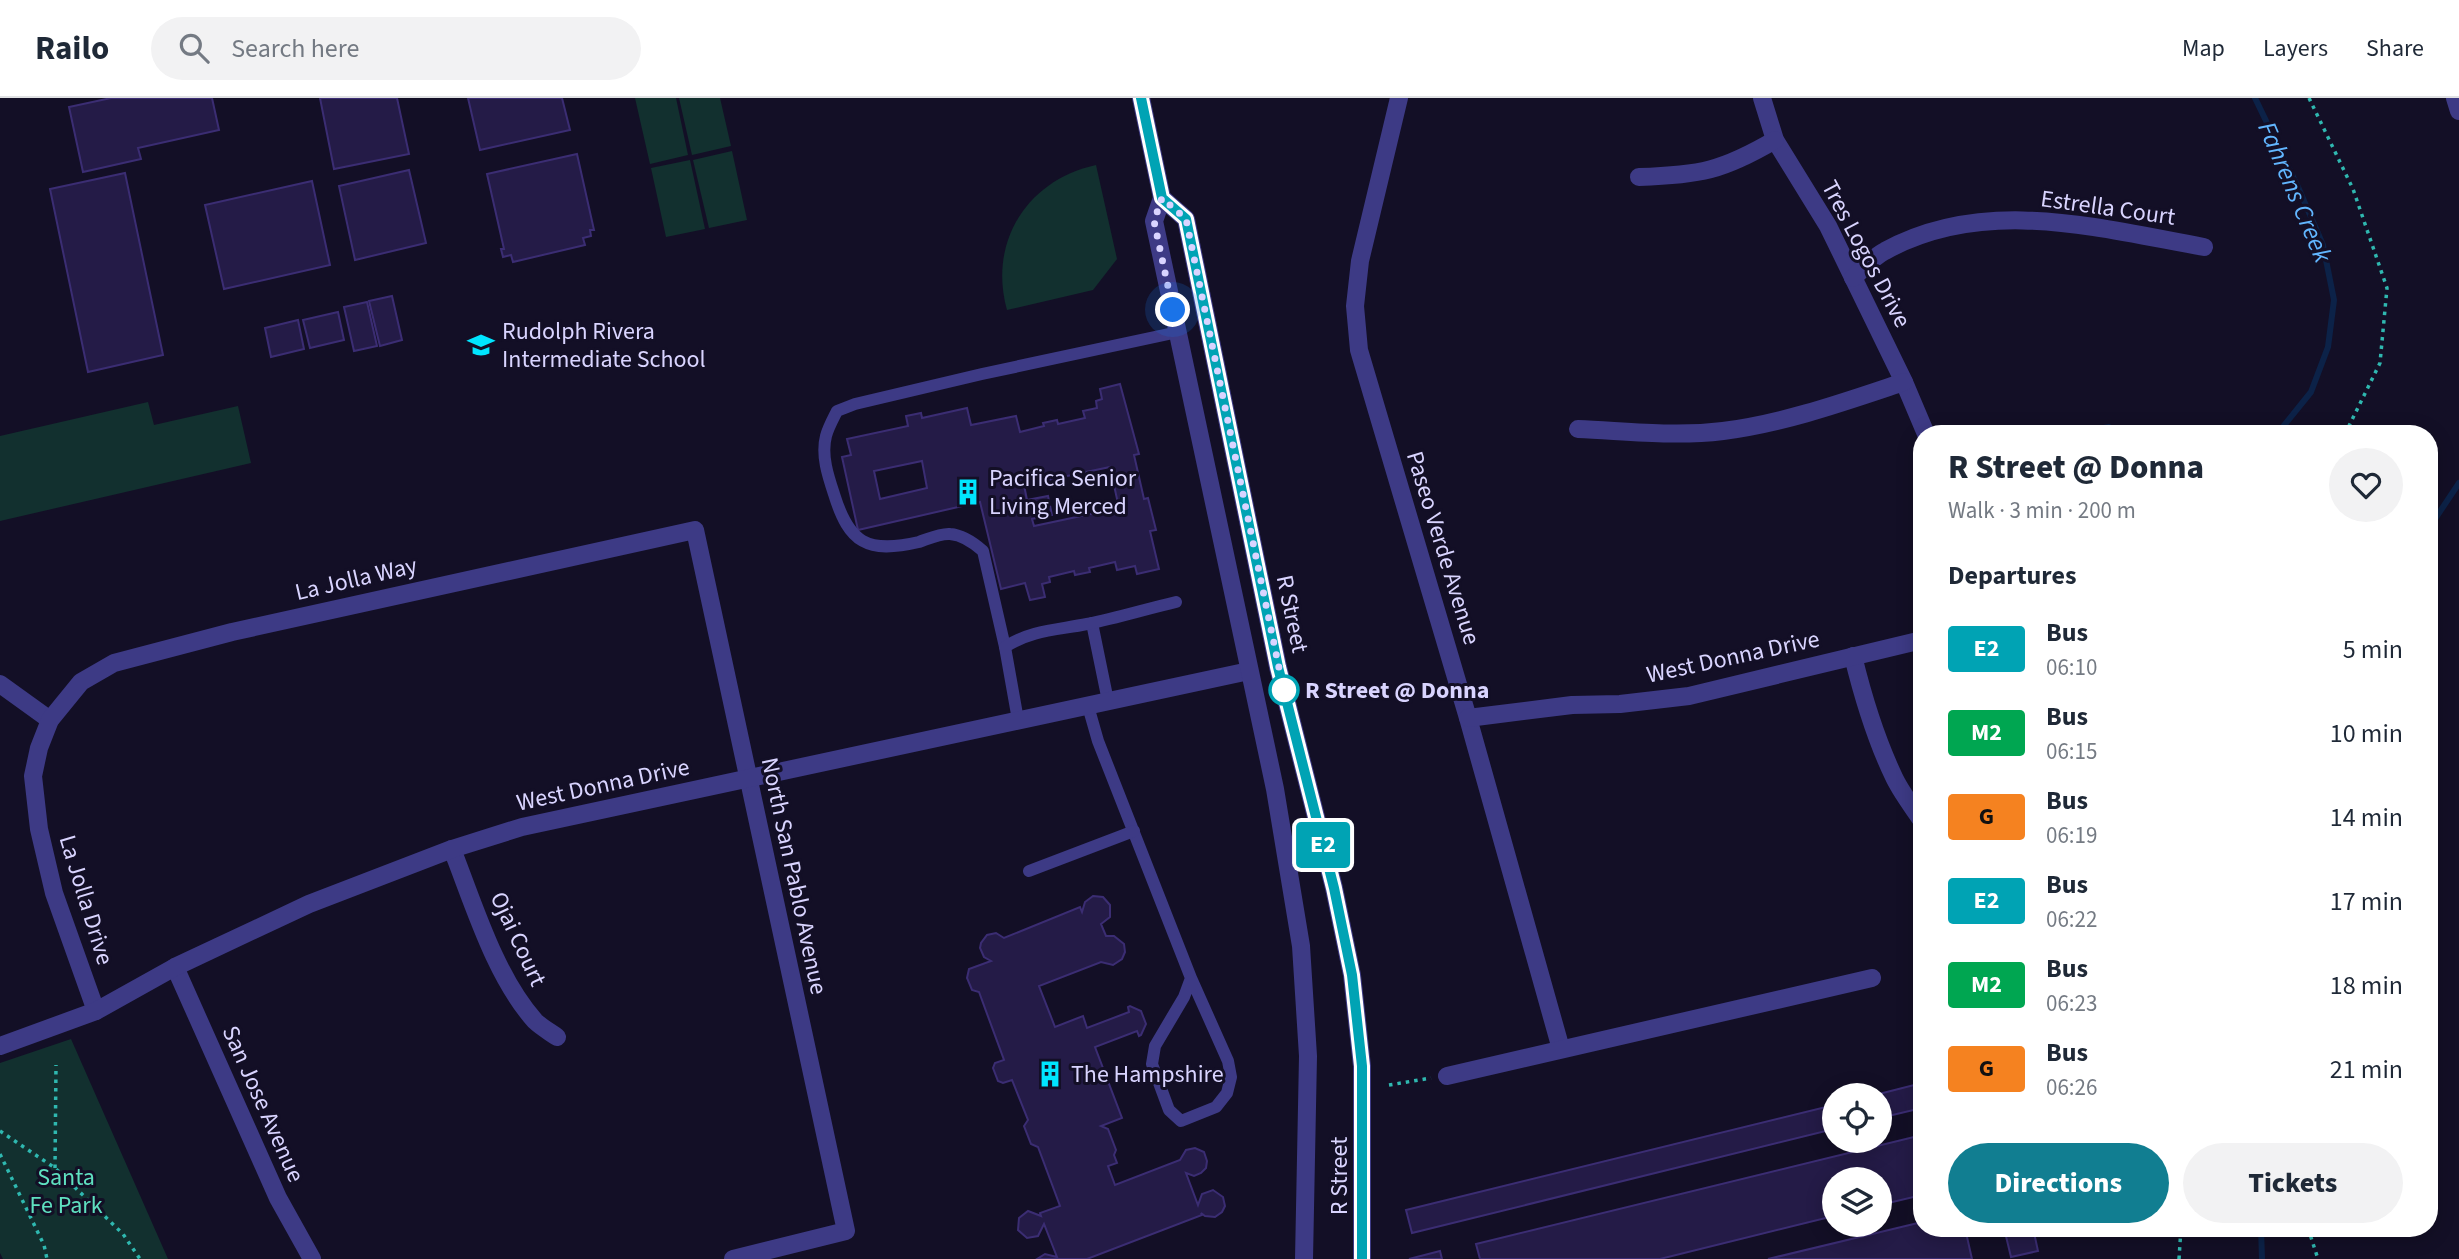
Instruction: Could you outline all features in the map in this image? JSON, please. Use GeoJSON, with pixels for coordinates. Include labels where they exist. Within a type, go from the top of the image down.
{"type":"FeatureCollection","features":[{"type":"Feature","properties":{"kind":"street","name":"R Street"},"geometry":{"type":"LineString","coordinates":[[1141,98],[1162,198],[1154,221],[1275,789],[1301,946],[1308,1056],[1304,1259]]}},
{"type":"Feature","properties":{"kind":"street","name":"Paseo Verde Avenue"},"geometry":{"type":"LineString","coordinates":[[1399,98],[1360,261],[1355,306],[1359,350],[1468,718],[1561,1049]]}},
{"type":"Feature","properties":{"kind":"street","name":"Tres Logos Drive"},"geometry":{"type":"LineString","coordinates":[[1762,98],[1775,140],[1828,226],[1922,425]]}},
{"type":"Feature","properties":{"kind":"street"},"geometry":{"type":"LineString","coordinates":[[2455,98],[2459,111]]}},
{"type":"Feature","properties":{"kind":"street"},"geometry":{"type":"LineString","coordinates":[[1639,177],[1702,173],[1742,160],[1775,140]]}},
{"type":"Feature","properties":{"kind":"street","name":"R Street"},"geometry":{"type":"LineString","coordinates":[[1162,198],[1186,219],[1275,654],[1334,888],[1352,975],[1362,1066],[1362,1259]]}},
{"type":"Feature","properties":{"kind":"street","name":"Estrella Court"},"geometry":{"type":"LineString","coordinates":[[1853,278],[1884,252],[1933,230],[1984,220],[2055,221],[2204,247]]}},
{"type":"Feature","properties":{"kind":"street"},"geometry":{"type":"LineString","coordinates":[[1578,429],[1681,434],[1723,431],[1798,417],[1904,382]]}},
{"type":"Feature","properties":{"kind":"street","name":"La Jolla Way"},"geometry":{"type":"LineString","coordinates":[[50,720],[81,682],[114,663],[232,632],[695,530]]}},
{"type":"Feature","properties":{"kind":"street","name":"North San Pablo Avenue"},"geometry":{"type":"LineString","coordinates":[[695,530],[846,1231],[733,1259]]}},
{"type":"Feature","properties":{"kind":"street","name":"West Donna Drive"},"geometry":{"type":"LineString","coordinates":[[1468,718],[1572,705],[1620,704],[1689,696],[1913,642]]}},
{"type":"Feature","properties":{"kind":"street"},"geometry":{"type":"LineString","coordinates":[[1853,656],[1861,692],[1880,744],[1894,777],[1913,807]]}},
{"type":"Feature","properties":{"kind":"street","name":"West Donna Drive"},"geometry":{"type":"LineString","coordinates":[[0,1046],[96,1011],[175,967],[309,904],[452,849],[522,827],[1249,671]]}},
{"type":"Feature","properties":{"kind":"street"},"geometry":{"type":"LineString","coordinates":[[0,684],[50,720]]}},
{"type":"Feature","properties":{"kind":"street","name":"La Jolla Drive"},"geometry":{"type":"LineString","coordinates":[[50,720],[38,748],[33,776],[39,829],[54,893],[96,1011]]}},
{"type":"Feature","properties":{"kind":"street","name":"Ojai Court"},"geometry":{"type":"LineString","coordinates":[[452,849],[498,962],[517,998],[537,1023],[557,1037]]}},
{"type":"Feature","properties":{"kind":"street","name":"San Jose Avenue"},"geometry":{"type":"LineString","coordinates":[[175,967],[278,1198],[312,1259]]}},
{"type":"Feature","properties":{"kind":"street"},"geometry":{"type":"LineString","coordinates":[[1447,1076],[1872,978]]}},
{"type":"Feature","properties":{"kind":"lane"},"geometry":{"type":"LineString","coordinates":[[1018,720],[983,551],[971,541],[949,534],[914,543],[885,546],[865,543],[851,534],[841,517],[826,470],[826,437],[837,411],[855,404],[1178,332]]}},
{"type":"Feature","properties":{"kind":"lane"},"geometry":{"type":"LineString","coordinates":[[1004,647],[1018,638],[1062,626],[1092,623],[1176,602]]}},
{"type":"Feature","properties":{"kind":"lane"},"geometry":{"type":"LineString","coordinates":[[1092,623],[1108,701]]}},
{"type":"Feature","properties":{"kind":"lane"},"geometry":{"type":"LineString","coordinates":[[1088,706],[1098,741],[1191,978],[1228,1061],[1231,1077],[1227,1093],[1216,1107],[1181,1121],[1169,1110],[1152,1064],[1155,1046],[1184,997],[1191,978]]}},
{"type":"Feature","properties":{"kind":"lane"},"geometry":{"type":"LineString","coordinates":[[1029,871],[1134,831]]}},
{"type":"Feature","properties":{"kind":"path"},"geometry":{"type":"LineString","coordinates":[[2309,98],[2353,189],[2387,288],[2380,363],[2349,425]]}},
{"type":"Feature","properties":{"kind":"path"},"geometry":{"type":"LineString","coordinates":[[55,1168],[56,1065]]}},
{"type":"Feature","properties":{"kind":"path"},"geometry":{"type":"LineString","coordinates":[[1389,1085],[1447,1076]]}},
{"type":"Feature","properties":{"kind":"path"},"geometry":{"type":"LineString","coordinates":[[0,1131],[55,1168],[123,1234],[140,1259]]}},
{"type":"Feature","properties":{"kind":"path"},"geometry":{"type":"LineString","coordinates":[[0,1154],[44,1245],[47,1259]]}},
{"type":"Feature","properties":{"kind":"path"},"geometry":{"type":"LineString","coordinates":[[2179,1259],[2180,1237]]}},
{"type":"Feature","properties":{"kind":"path"},"geometry":{"type":"LineString","coordinates":[[2311,1237],[2318,1259]]}},
{"type":"Feature","properties":{"kind":"green space"},"geometry":{"type":"Polygon","coordinates":[[[635,98],[676,98],[688,155],[650,164],[635,98]]]}},
{"type":"Feature","properties":{"kind":"green space"},"geometry":{"type":"Polygon","coordinates":[[[679,98],[720,98],[731,146],[692,155],[679,98]]]}},
{"type":"Feature","properties":{"kind":"green space"},"geometry":{"type":"Polygon","coordinates":[[[732,151],[747,220],[709,228],[693,160],[732,151]]]}},
{"type":"Feature","properties":{"kind":"green space"},"geometry":{"type":"Polygon","coordinates":[[[690,160],[705,229],[666,237],[651,168],[690,160]]]}},
{"type":"Feature","properties":{"kind":"green space"},"geometry":{"type":"Polygon","coordinates":[[[1096,165],[1117,259],[1093,290],[1007,310],[1003,261],[1009,238],[1019,218],[1050,184],[1096,165]]]}},
{"type":"Feature","properties":{"kind":"green space"},"geometry":{"type":"Polygon","coordinates":[[[148,402],[154,425],[238,406],[251,463],[0,521],[0,436],[148,402]]]}},
{"type":"Feature","properties":{"kind":"green space","name":"Santa Fe Park"},"geometry":{"type":"Polygon","coordinates":[[[71,1039],[168,1259],[3,1259],[0,1253],[0,1063],[71,1039]]]}},
{"type":"Feature","properties":{"kind":"building"},"geometry":{"type":"Polygon","coordinates":[[[111,98],[212,98],[219,130],[138,148],[141,159],[83,172],[69,107],[111,98]]]}},
{"type":"Feature","properties":{"kind":"building"},"geometry":{"type":"Polygon","coordinates":[[[320,98],[397,98],[409,154],[334,169],[320,98]]]}},
{"type":"Feature","properties":{"kind":"building"},"geometry":{"type":"Polygon","coordinates":[[[468,98],[562,98],[570,130],[480,150],[468,98]]]}},
{"type":"Feature","properties":{"kind":"building"},"geometry":{"type":"Polygon","coordinates":[[[577,154],[594,230],[590,230],[591,236],[583,238],[585,245],[513,262],[511,255],[503,257],[501,249],[504,249],[487,174],[577,154]]]}},
{"type":"Feature","properties":{"kind":"building"},"geometry":{"type":"Polygon","coordinates":[[[409,170],[426,243],[355,260],[339,186],[409,170]]]}},
{"type":"Feature","properties":{"kind":"building"},"geometry":{"type":"Polygon","coordinates":[[[125,173],[163,355],[88,372],[50,189],[125,173]]]}},
{"type":"Feature","properties":{"kind":"building"},"geometry":{"type":"Polygon","coordinates":[[[312,181],[330,265],[224,289],[205,205],[312,181]]]}},
{"type":"Feature","properties":{"kind":"building"},"geometry":{"type":"Polygon","coordinates":[[[392,296],[402,340],[380,346],[369,301],[392,296]]]}},
{"type":"Feature","properties":{"kind":"building"},"geometry":{"type":"Polygon","coordinates":[[[367,302],[377,346],[354,351],[344,307],[367,302]]]}},
{"type":"Feature","properties":{"kind":"building"},"geometry":{"type":"Polygon","coordinates":[[[338,312],[344,340],[310,348],[303,320],[338,312]]]}},
{"type":"Feature","properties":{"kind":"building"},"geometry":{"type":"Polygon","coordinates":[[[298,320],[304,349],[271,357],[265,328],[298,320]]]}},
{"type":"Feature","properties":{"kind":"building","name":"Pacifica Senior Living Merced"},"geometry":{"type":"Polygon","coordinates":[[[1120,384],[1139,454],[1134,455],[1144,499],[1148,498],[1156,530],[1150,531],[1159,569],[1137,574],[1135,566],[1117,570],[1115,562],[1089,568],[1090,572],[1075,575],[1074,571],[1049,577],[1050,582],[1042,584],[1045,597],[1030,600],[1025,583],[1001,589],[980,502],[858,530],[842,457],[851,455],[847,439],[908,426],[906,416],[921,413],[922,418],[967,408],[971,425],[1016,416],[1020,432],[1044,426],[1043,423],[1057,420],[1058,424],[1085,418],[1083,411],[1097,408],[1096,401],[1102,399],[1100,389],[1120,384]],[[922,461],[874,471],[880,499],[927,488],[922,461]],[[1110,467],[1024,485],[1027,500],[1048,496],[1052,515],[1032,519],[1034,526],[1119,508],[1110,467]]]}},
{"type":"Feature","properties":{"kind":"building","name":"The Hampshire"},"geometry":{"type":"Polygon","coordinates":[[[1093,896],[1103,897],[1110,905],[1110,917],[1101,924],[1106,936],[1114,936],[1124,944],[1122,959],[1113,965],[1101,962],[1039,986],[1055,1027],[1083,1016],[1087,1028],[1129,1012],[1130,1006],[1141,1011],[1146,1024],[1139,1036],[1137,1031],[1095,1047],[1122,1118],[1101,1126],[1108,1129],[1116,1150],[1114,1155],[1117,1163],[1108,1166],[1115,1185],[1180,1160],[1186,1150],[1195,1148],[1204,1152],[1207,1161],[1206,1168],[1201,1173],[1194,1176],[1186,1173],[1198,1205],[1202,1194],[1213,1190],[1223,1197],[1225,1206],[1215,1217],[1201,1213],[1202,1215],[1087,1259],[1037,1259],[1045,1254],[1057,1257],[1044,1224],[1038,1236],[1027,1238],[1018,1230],[1019,1218],[1028,1211],[1041,1216],[1040,1213],[1060,1206],[1038,1147],[1031,1144],[1024,1126],[1028,1120],[1012,1080],[1003,1083],[998,1081],[993,1068],[995,1063],[1004,1060],[979,992],[972,990],[967,978],[969,969],[991,961],[984,957],[980,948],[987,935],[996,933],[1004,938],[1080,907],[1082,912],[1085,902],[1093,896]]]}},
{"type":"Feature","properties":{"kind":"building"},"geometry":{"type":"Polygon","coordinates":[[[1913,1085],[1913,1110],[1892,1115],[1892,1091],[1913,1085]]]}},
{"type":"Feature","properties":{"kind":"building"},"geometry":{"type":"Polygon","coordinates":[[[1822,1108],[1822,1132],[1412,1233],[1406,1210],[1822,1108]]]}},
{"type":"Feature","properties":{"kind":"building"},"geometry":{"type":"Polygon","coordinates":[[[1913,1137],[1913,1197],[1892,1202],[1892,1167],[1822,1167],[1822,1219],[1660,1259],[1480,1259],[1476,1244],[1848,1153],[1892,1153],[1892,1142],[1913,1137]]]}},
{"type":"Feature","properties":{"kind":"building"},"geometry":{"type":"Polygon","coordinates":[[[1913,1224],[1913,1237],[1967,1237],[1972,1259],[1768,1259],[1860,1237],[1892,1237],[1892,1229],[1913,1224]]]}},
{"type":"Feature","properties":{"kind":"building"},"geometry":{"type":"Polygon","coordinates":[[[2006,1237],[2035,1237],[2038,1251],[2011,1257],[2006,1237]]]}},
{"type":"Feature","properties":{"kind":"building"},"geometry":{"type":"Polygon","coordinates":[[[1440,1251],[1442,1259],[1409,1259],[1440,1251]]]}},
{"type":"Feature","properties":{"kind":"waterway","name":"Fahrens Creek"},"geometry":{"type":"LineString","coordinates":[[2255,98],[2323,245],[2334,300],[2328,347],[2311,392],[2284,425]]}},
{"type":"Feature","properties":{"kind":"waterway"},"geometry":{"type":"LineString","coordinates":[[2438,514],[2459,483]]}},
{"type":"Feature","properties":{"kind":"waterway","name":"Fahrens Creek"},"geometry":{"type":"LineString","coordinates":[[2261,1237],[2262,1259]]}},
{"type":"Feature","properties":{"kind":"bus line","name":"E2"},"geometry":{"type":"LineString","coordinates":[[1141,98],[1162,198],[1186,219],[1278,667],[1334,888],[1352,975],[1362,1066],[1362,1259]]}},
{"type":"Feature","properties":{"kind":"place","name":"Rudolph Rivera Intermediate School"},"geometry":{"type":"Point","coordinates":[481,345]}},
{"type":"Feature","properties":{"kind":"place","name":"Pacifica Senior Living Merced"},"geometry":{"type":"Point","coordinates":[968,492]}},
{"type":"Feature","properties":{"kind":"place","name":"R Street @ Donna"},"geometry":{"type":"Point","coordinates":[1284,690]}},
{"type":"Feature","properties":{"kind":"place","name":"The Hampshire"},"geometry":{"type":"Point","coordinates":[1050,1074]}},
{"type":"Feature","properties":{"kind":"route"},"geometry":{"type":"LineString","coordinates":[[1173,310],[1154,221],[1162,198],[1186,219],[1284,690]]}}]}
